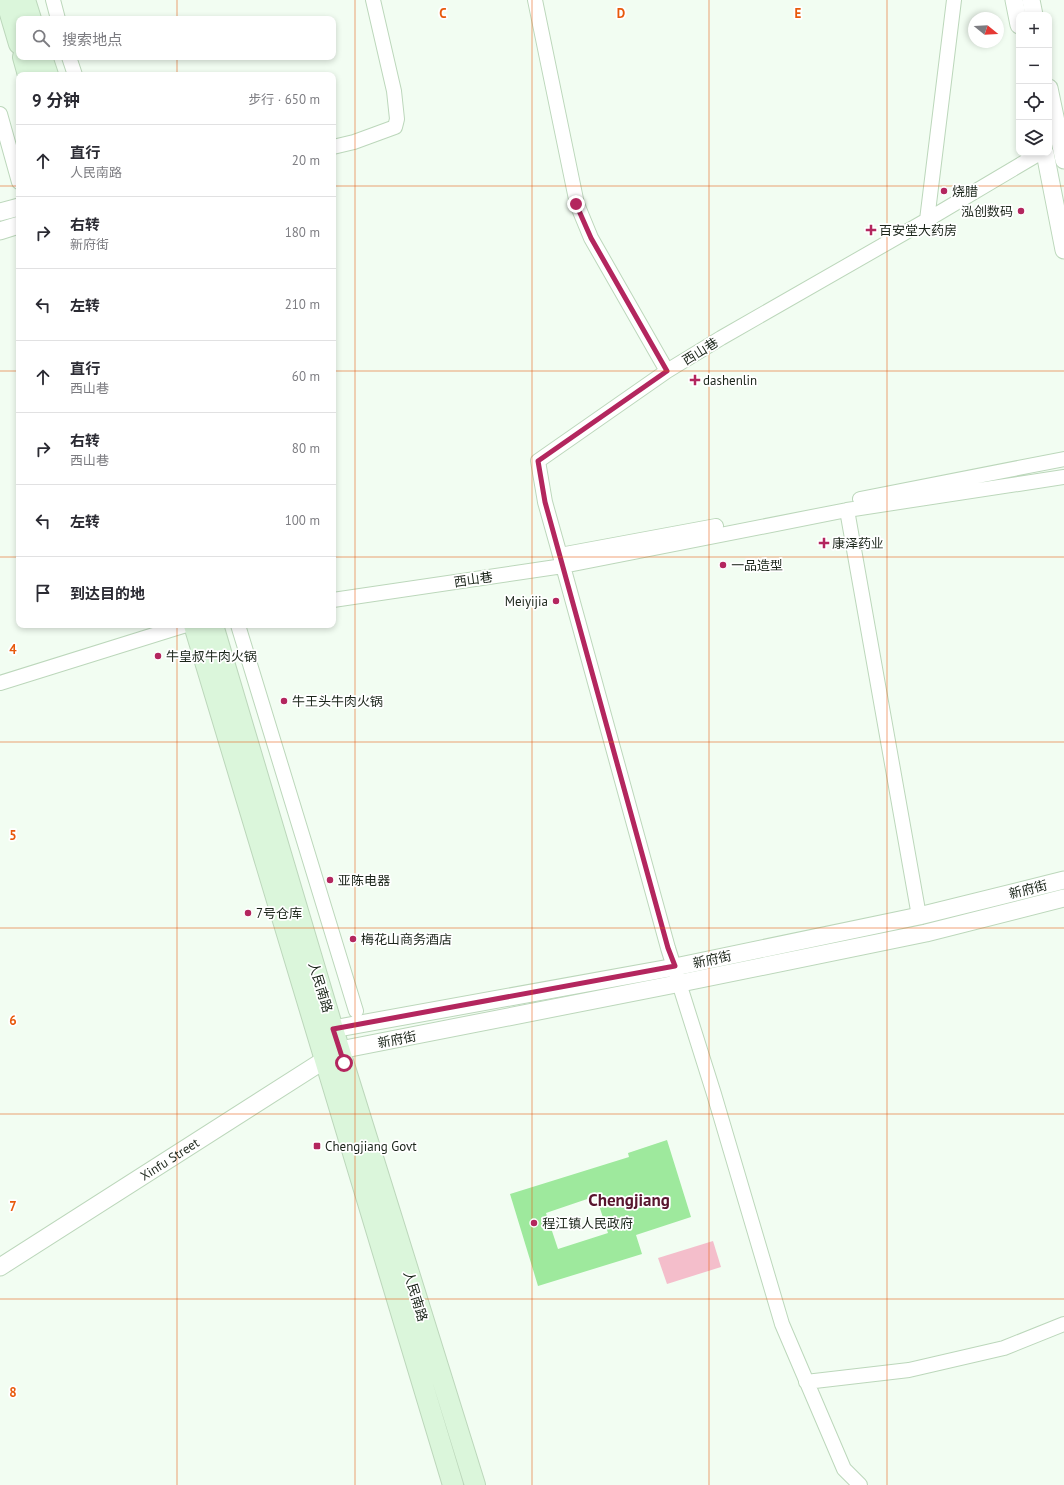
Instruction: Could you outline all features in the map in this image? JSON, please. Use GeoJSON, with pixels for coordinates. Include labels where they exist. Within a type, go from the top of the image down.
{"type":"FeatureCollection","features":[{"type":"Feature","properties":{"kind":"main road"},"geometry":{"type":"LineString","coordinates":[[6,0],[16,34]]}},
{"type":"Feature","properties":{"kind":"main road"},"geometry":{"type":"LineString","coordinates":[[25,0],[30,16]]}},
{"type":"Feature","properties":{"kind":"main road"},"geometry":{"type":"LineString","coordinates":[[24,60],[27,72]]}},
{"type":"Feature","properties":{"kind":"main road"},"geometry":{"type":"LineString","coordinates":[[43,60],[47,72]]}},
{"type":"Feature","properties":{"kind":"main road","name":"人民南路"},"geometry":{"type":"LineString","coordinates":[[195,628],[332,1055],[474,1485]]}},
{"type":"Feature","properties":{"kind":"main road","name":"人民南路"},"geometry":{"type":"LineString","coordinates":[[213,628],[333,1029],[332,1055],[453,1485]]}},
{"type":"Feature","properties":{"kind":"street"},"geometry":{"type":"LineString","coordinates":[[53,0],[57,16]]}},
{"type":"Feature","properties":{"kind":"street"},"geometry":{"type":"LineString","coordinates":[[336,146],[354,142],[394,127],[397,119],[394,91],[373,0]]}},
{"type":"Feature","properties":{"kind":"street"},"geometry":{"type":"LineString","coordinates":[[535,0],[576,204],[591,238],[667,371]]}},
{"type":"Feature","properties":{"kind":"street"},"geometry":{"type":"LineString","coordinates":[[927,220],[954,0]]}},
{"type":"Feature","properties":{"kind":"street"},"geometry":{"type":"LineString","coordinates":[[1014,0],[1016,12]]}},
{"type":"Feature","properties":{"kind":"street"},"geometry":{"type":"LineString","coordinates":[[1031,0],[1033,12]]}},
{"type":"Feature","properties":{"kind":"street"},"geometry":{"type":"LineString","coordinates":[[70,60],[74,72]]}},
{"type":"Feature","properties":{"kind":"street"},"geometry":{"type":"LineString","coordinates":[[1052,102],[1064,160]]}},
{"type":"Feature","properties":{"kind":"street"},"geometry":{"type":"LineString","coordinates":[[0,114],[16,171]]}},
{"type":"Feature","properties":{"kind":"street"},"geometry":{"type":"LineString","coordinates":[[1052,149],[1064,145]]}},
{"type":"Feature","properties":{"kind":"street","name":"西山巷"},"geometry":{"type":"LineString","coordinates":[[336,599],[562,560],[545,502],[538,461],[667,371],[721,338],[927,220],[1035,156]]}},
{"type":"Feature","properties":{"kind":"street"},"geometry":{"type":"LineString","coordinates":[[1046,156],[1064,250]]}},
{"type":"Feature","properties":{"kind":"street"},"geometry":{"type":"LineString","coordinates":[[0,212],[16,208]]}},
{"type":"Feature","properties":{"kind":"street"},"geometry":{"type":"LineString","coordinates":[[0,230],[16,226]]}},
{"type":"Feature","properties":{"kind":"street"},"geometry":{"type":"LineString","coordinates":[[562,560],[1064,459]]}},
{"type":"Feature","properties":{"kind":"street"},"geometry":{"type":"LineString","coordinates":[[562,560],[847,510],[1064,477]]}},
{"type":"Feature","properties":{"kind":"street"},"geometry":{"type":"LineString","coordinates":[[847,510],[919,916]]}},
{"type":"Feature","properties":{"kind":"street"},"geometry":{"type":"LineString","coordinates":[[562,560],[668,948],[675,966],[782,1324],[844,1469],[860,1485]]}},
{"type":"Feature","properties":{"kind":"street"},"geometry":{"type":"LineString","coordinates":[[0,683],[176,628]]}},
{"type":"Feature","properties":{"kind":"street"},"geometry":{"type":"LineString","coordinates":[[239,628],[356,1011]]}},
{"type":"Feature","properties":{"kind":"street","name":"新府街"},"geometry":{"type":"LineString","coordinates":[[333,1029],[675,966],[919,916],[1064,880]]}},
{"type":"Feature","properties":{"kind":"street","name":"新府街"},"geometry":{"type":"LineString","coordinates":[[332,1055],[918,935],[1064,898]]}},
{"type":"Feature","properties":{"kind":"street","name":"Xinfu Street"},"geometry":{"type":"LineString","coordinates":[[0,1267],[332,1055]]}},
{"type":"Feature","properties":{"kind":"street"},"geometry":{"type":"LineString","coordinates":[[806,1382],[909,1370],[1004,1348],[1064,1324]]}},
{"type":"Feature","properties":{"kind":"shaded area"},"geometry":{"type":"Polygon","coordinates":[[[713,1241],[721,1267],[667,1284],[658,1258],[713,1241]]]}},
{"type":"Feature","properties":{"kind":"building","name":"程江镇人民政府"},"geometry":{"type":"Polygon","coordinates":[[[667,1140],[691,1217],[636,1235],[642,1254],[538,1286],[510,1194],[629,1157],[628,1153],[667,1140]],[[596,1196],[546,1213],[558,1249],[608,1233],[596,1196]]]}},
{"type":"Feature","properties":{"kind":"place","name":"烧腊"},"geometry":{"type":"Point","coordinates":[944,191]}},
{"type":"Feature","properties":{"kind":"place","name":"泓创数码"},"geometry":{"type":"Point","coordinates":[1021,211]}},
{"type":"Feature","properties":{"kind":"place","name":"百安堂大药房"},"geometry":{"type":"Point","coordinates":[871,230]}},
{"type":"Feature","properties":{"kind":"place","name":"dashenlin"},"geometry":{"type":"Point","coordinates":[695,380]}},
{"type":"Feature","properties":{"kind":"place","name":"康泽药业"},"geometry":{"type":"Point","coordinates":[824,543]}},
{"type":"Feature","properties":{"kind":"place","name":"一品造型"},"geometry":{"type":"Point","coordinates":[723,565]}},
{"type":"Feature","properties":{"kind":"place","name":"Meiyijia"},"geometry":{"type":"Point","coordinates":[556,601]}},
{"type":"Feature","properties":{"kind":"place","name":"牛皇叔牛肉火锅"},"geometry":{"type":"Point","coordinates":[158,656]}},
{"type":"Feature","properties":{"kind":"place","name":"牛王头牛肉火锅"},"geometry":{"type":"Point","coordinates":[284,701]}},
{"type":"Feature","properties":{"kind":"place","name":"亚陈电器"},"geometry":{"type":"Point","coordinates":[330,880]}},
{"type":"Feature","properties":{"kind":"place","name":"7号仓库"},"geometry":{"type":"Point","coordinates":[248,913]}},
{"type":"Feature","properties":{"kind":"place","name":"梅花山商务酒店"},"geometry":{"type":"Point","coordinates":[353,939]}},
{"type":"Feature","properties":{"kind":"place","name":"Chengjiang Govt"},"geometry":{"type":"Point","coordinates":[317,1146]}},
{"type":"Feature","properties":{"kind":"place","name":"程江镇人民政府"},"geometry":{"type":"Point","coordinates":[534,1223]}},
{"type":"Feature","properties":{"kind":"district","name":"Chengjiang"},"geometry":{"type":"Point","coordinates":[629,1200]}},
{"type":"Feature","properties":{"kind":"route"},"geometry":{"type":"LineString","coordinates":[[344,1063],[333,1029],[675,966],[668,948],[545,502],[538,461],[667,371],[591,238],[576,204]]}}]}
